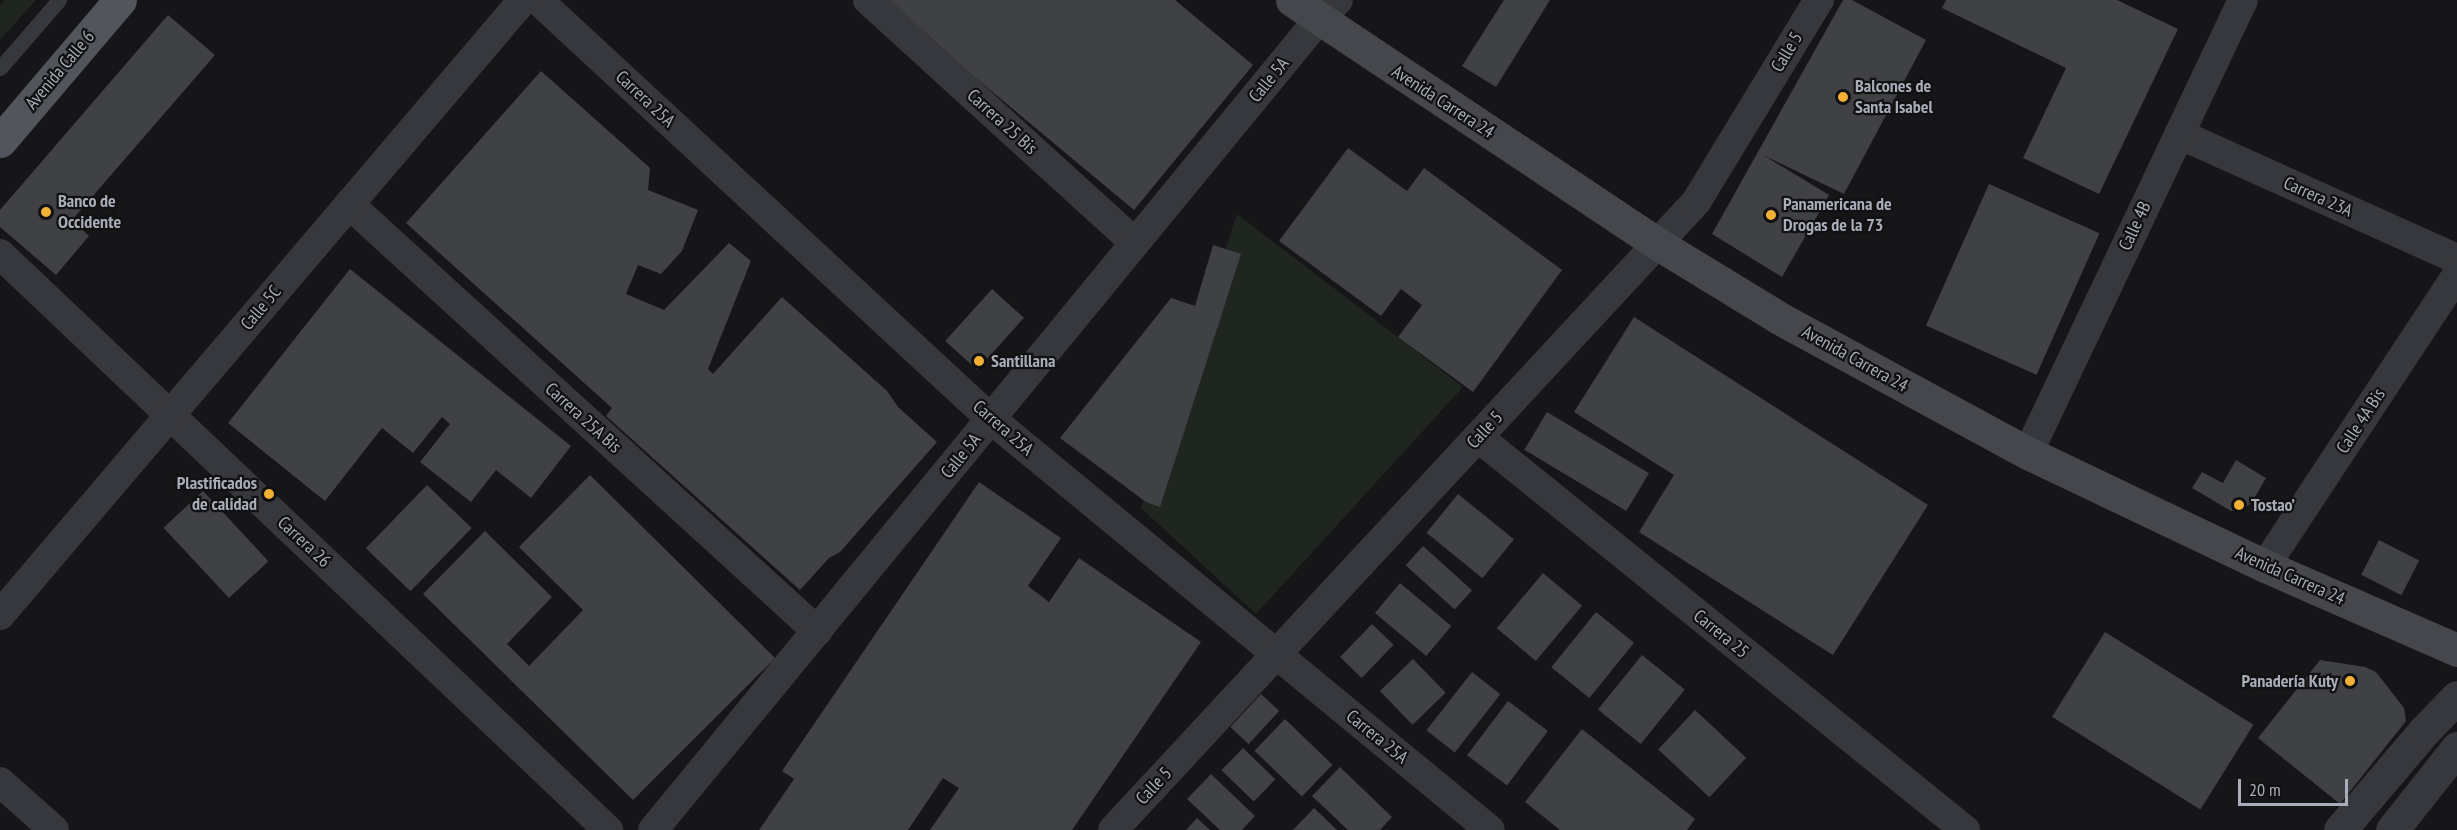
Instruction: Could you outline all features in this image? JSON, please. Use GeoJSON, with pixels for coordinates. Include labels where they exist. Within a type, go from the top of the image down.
{"type":"FeatureCollection","features":[{"type":"Feature","properties":{"kind":"main road","name":"Avenida Calle 6"},"geometry":{"type":"LineString","coordinates":[[0,141],[120,0]]}},
{"type":"Feature","properties":{"kind":"main road","name":"Avenida Carrera 24"},"geometry":{"type":"LineString","coordinates":[[1292,0],[1328,10],[1658,244],[1779,318],[2028,453],[2265,566],[2457,650]]}},
{"type":"Feature","properties":{"kind":"street","name":"Calle 5C"},"geometry":{"type":"LineString","coordinates":[[0,615],[523,0]]}},
{"type":"Feature","properties":{"kind":"street","name":"Carrera 25A"},"geometry":{"type":"LineString","coordinates":[[538,0],[991,419],[1490,830]]}},
{"type":"Feature","properties":{"kind":"street","name":"Carrera 25 Bis"},"geometry":{"type":"LineString","coordinates":[[868,0],[1135,243]]}},
{"type":"Feature","properties":{"kind":"street","name":"Calle 5"},"geometry":{"type":"LineString","coordinates":[[1113,830],[1696,202],[1819,0]]}},
{"type":"Feature","properties":{"kind":"street","name":"Calle 4B"},"geometry":{"type":"LineString","coordinates":[[2028,453],[2243,0]]}},
{"type":"Feature","properties":{"kind":"street","name":"Calle 5A"},"geometry":{"type":"LineString","coordinates":[[653,830],[1328,10]]}},
{"type":"Feature","properties":{"kind":"street","name":"Carrera 23A"},"geometry":{"type":"LineString","coordinates":[[2179,134],[2457,260]]}},
{"type":"Feature","properties":{"kind":"street","name":"Carrera 25A Bis"},"geometry":{"type":"LineString","coordinates":[[349,204],[817,631]]}},
{"type":"Feature","properties":{"kind":"street","name":"Carrera 26"},"geometry":{"type":"LineString","coordinates":[[0,254],[608,830]]}},
{"type":"Feature","properties":{"kind":"street","name":"Calle 4A Bis"},"geometry":{"type":"LineString","coordinates":[[2265,566],[2457,275]]}},
{"type":"Feature","properties":{"kind":"street","name":"Carrera 25"},"geometry":{"type":"LineString","coordinates":[[1478,438],[1965,830]]}},
{"type":"Feature","properties":{"kind":"street"},"geometry":{"type":"LineString","coordinates":[[2340,830],[2424,731],[2457,697]]}},
{"type":"Feature","properties":{"kind":"street"},"geometry":{"type":"LineString","coordinates":[[2392,830],[2457,748]]}},
{"type":"Feature","properties":{"kind":"street"},"geometry":{"type":"LineString","coordinates":[[0,782],[54,830]]}},
{"type":"Feature","properties":{"kind":"lane"},"geometry":{"type":"LineString","coordinates":[[0,68],[59,0]]}},
{"type":"Feature","properties":{"kind":"shaded area"},"geometry":{"type":"Polygon","coordinates":[[[4,0],[36,0],[0,40],[0,5],[4,0]]]}},
{"type":"Feature","properties":{"kind":"shaded area"},"geometry":{"type":"Polygon","coordinates":[[[1237,214],[1463,387],[1256,614],[1141,508],[1237,214]]]}},
{"type":"Feature","properties":{"kind":"building"},"geometry":{"type":"Polygon","coordinates":[[[882,0],[1175,0],[1253,65],[1134,210],[882,0]]]}},
{"type":"Feature","properties":{"kind":"building"},"geometry":{"type":"Polygon","coordinates":[[[1504,0],[1550,0],[1496,87],[1462,66],[1504,0]]]}},
{"type":"Feature","properties":{"kind":"building","name":"Balcones de Santa Isabel"},"geometry":{"type":"Polygon","coordinates":[[[1843,0],[1852,0],[1926,40],[1844,194],[1763,155],[1829,195],[1782,277],[1712,234],[1843,0]]]}},
{"type":"Feature","properties":{"kind":"building"},"geometry":{"type":"Polygon","coordinates":[[[1946,0],[2117,0],[2178,29],[2099,194],[2023,158],[2066,68],[1942,8],[1946,0]]]}},
{"type":"Feature","properties":{"kind":"building"},"geometry":{"type":"Polygon","coordinates":[[[168,15],[215,55],[72,220],[89,236],[56,275],[0,227],[0,210],[168,15]]]}},
{"type":"Feature","properties":{"kind":"building"},"geometry":{"type":"Polygon","coordinates":[[[541,71],[650,168],[648,190],[698,210],[682,251],[661,274],[638,265],[626,294],[664,310],[729,243],[751,261],[708,369],[713,374],[782,297],[887,391],[898,407],[937,442],[840,552],[829,558],[800,590],[606,416],[612,408],[406,223],[541,71]]]}},
{"type":"Feature","properties":{"kind":"building"},"geometry":{"type":"Polygon","coordinates":[[[1348,148],[1407,191],[1424,168],[1562,270],[1473,392],[1398,337],[1422,305],[1401,289],[1381,316],[1279,241],[1348,148]]]}},
{"type":"Feature","properties":{"kind":"building"},"geometry":{"type":"Polygon","coordinates":[[[1989,184],[2100,233],[2036,375],[1926,326],[1989,184]]]}},
{"type":"Feature","properties":{"kind":"building"},"geometry":{"type":"Polygon","coordinates":[[[1213,245],[1241,254],[1160,507],[1146,502],[1060,438],[1171,298],[1195,306],[1213,245]]]}},
{"type":"Feature","properties":{"kind":"building"},"geometry":{"type":"Polygon","coordinates":[[[350,269],[571,446],[531,498],[496,470],[471,502],[420,462],[450,424],[442,417],[413,453],[382,428],[325,501],[228,423],[350,269]]]}},
{"type":"Feature","properties":{"kind":"building"},"geometry":{"type":"Polygon","coordinates":[[[992,289],[1024,318],[977,370],[945,341],[992,289]]]}},
{"type":"Feature","properties":{"kind":"building"},"geometry":{"type":"Polygon","coordinates":[[[1634,317],[1928,505],[1833,655],[1639,532],[1674,475],[1574,412],[1634,317]]]}},
{"type":"Feature","properties":{"kind":"building"},"geometry":{"type":"Polygon","coordinates":[[[1547,412],[1649,473],[1626,511],[1524,450],[1547,412]]]}},
{"type":"Feature","properties":{"kind":"building"},"geometry":{"type":"Polygon","coordinates":[[[2236,460],[2266,478],[2252,502],[2244,509],[2231,511],[2192,488],[2202,472],[2223,483],[2236,460]]]}},
{"type":"Feature","properties":{"kind":"building"},"geometry":{"type":"Polygon","coordinates":[[[590,475],[775,658],[633,800],[423,594],[485,531],[552,597],[507,644],[529,666],[583,610],[519,547],[590,475]]]}},
{"type":"Feature","properties":{"kind":"building"},"geometry":{"type":"Polygon","coordinates":[[[979,482],[1061,538],[1028,586],[1049,602],[1079,558],[1201,642],[1072,830],[930,830],[959,788],[943,778],[908,830],[759,830],[794,779],[782,771],[979,482]]]}},
{"type":"Feature","properties":{"kind":"building"},"geometry":{"type":"Polygon","coordinates":[[[427,485],[472,528],[410,591],[366,548],[427,485]]]}},
{"type":"Feature","properties":{"kind":"building"},"geometry":{"type":"Polygon","coordinates":[[[203,491],[268,561],[229,598],[164,528],[203,491]]]}},
{"type":"Feature","properties":{"kind":"building"},"geometry":{"type":"Polygon","coordinates":[[[1458,494],[1514,539],[1482,578],[1427,533],[1458,494]]]}},
{"type":"Feature","properties":{"kind":"building"},"geometry":{"type":"Polygon","coordinates":[[[2379,540],[2419,560],[2401,595],[2361,575],[2379,540]]]}},
{"type":"Feature","properties":{"kind":"building"},"geometry":{"type":"Polygon","coordinates":[[[1423,546],[1472,590],[1455,609],[1406,565],[1423,546]]]}},
{"type":"Feature","properties":{"kind":"building"},"geometry":{"type":"Polygon","coordinates":[[[1543,573],[1582,606],[1536,661],[1497,628],[1543,573]]]}},
{"type":"Feature","properties":{"kind":"building"},"geometry":{"type":"Polygon","coordinates":[[[1400,583],[1451,626],[1426,656],[1375,613],[1400,583]]]}},
{"type":"Feature","properties":{"kind":"building"},"geometry":{"type":"Polygon","coordinates":[[[1596,612],[1634,643],[1589,698],[1551,667],[1596,612]]]}},
{"type":"Feature","properties":{"kind":"building"},"geometry":{"type":"Polygon","coordinates":[[[1372,624],[1394,645],[1362,678],[1340,657],[1372,624]]]}},
{"type":"Feature","properties":{"kind":"building"},"geometry":{"type":"Polygon","coordinates":[[[2105,632],[2253,725],[2200,810],[2052,717],[2105,632]]]}},
{"type":"Feature","properties":{"kind":"building"},"geometry":{"type":"Polygon","coordinates":[[[1642,655],[1685,690],[1641,744],[1598,709],[1642,655]]]}},
{"type":"Feature","properties":{"kind":"building"},"geometry":{"type":"Polygon","coordinates":[[[1413,659],[1446,693],[1413,725],[1380,691],[1413,659]]]}},
{"type":"Feature","properties":{"kind":"building"},"geometry":{"type":"Polygon","coordinates":[[[2320,660],[2365,667],[2376,672],[2404,708],[2406,721],[2340,804],[2258,738],[2320,660]]]}},
{"type":"Feature","properties":{"kind":"building"},"geometry":{"type":"Polygon","coordinates":[[[1472,672],[1500,694],[1455,752],[1426,730],[1472,672]]]}},
{"type":"Feature","properties":{"kind":"building"},"geometry":{"type":"Polygon","coordinates":[[[1261,694],[1279,711],[1249,744],[1230,727],[1261,694]]]}},
{"type":"Feature","properties":{"kind":"building"},"geometry":{"type":"Polygon","coordinates":[[[1508,701],[1548,731],[1507,785],[1467,755],[1508,701]]]}},
{"type":"Feature","properties":{"kind":"building"},"geometry":{"type":"Polygon","coordinates":[[[1695,710],[1746,758],[1709,797],[1658,749],[1695,710]]]}},
{"type":"Feature","properties":{"kind":"building"},"geometry":{"type":"Polygon","coordinates":[[[1285,719],[1332,765],[1302,796],[1254,751],[1285,719]]]}},
{"type":"Feature","properties":{"kind":"building"},"geometry":{"type":"Polygon","coordinates":[[[1582,729],[1695,819],[1687,830],[1560,830],[1525,802],[1582,729]]]}},
{"type":"Feature","properties":{"kind":"building"},"geometry":{"type":"Polygon","coordinates":[[[1243,748],[1275,779],[1254,802],[1221,770],[1243,748]]]}},
{"type":"Feature","properties":{"kind":"building"},"geometry":{"type":"Polygon","coordinates":[[[1340,767],[1392,817],[1380,830],[1348,830],[1312,796],[1340,767]]]}},
{"type":"Feature","properties":{"kind":"building"},"geometry":{"type":"Polygon","coordinates":[[[1211,774],[1255,816],[1242,830],[1220,830],[1187,799],[1211,774]]]}},
{"type":"Feature","properties":{"kind":"building"},"geometry":{"type":"Polygon","coordinates":[[[1314,808],[1337,830],[1293,830],[1314,808]]]}},
{"type":"Feature","properties":{"kind":"building"},"geometry":{"type":"Polygon","coordinates":[[[1197,818],[1210,830],[1186,830],[1197,818]]]}},
{"type":"Feature","properties":{"kind":"place","name":"Balcones de Santa Isabel"},"geometry":{"type":"Point","coordinates":[1843,97]}},
{"type":"Feature","properties":{"kind":"place","name":"Banco de Occidente"},"geometry":{"type":"Point","coordinates":[46,212]}},
{"type":"Feature","properties":{"kind":"place","name":"Panamericana de Drogas de la 73"},"geometry":{"type":"Point","coordinates":[1771,215]}},
{"type":"Feature","properties":{"kind":"place","name":"Santillana"},"geometry":{"type":"Point","coordinates":[979,361]}},
{"type":"Feature","properties":{"kind":"place","name":"Plastificados de calidad"},"geometry":{"type":"Point","coordinates":[269,494]}},
{"type":"Feature","properties":{"kind":"place","name":"Tostao’"},"geometry":{"type":"Point","coordinates":[2239,505]}},
{"type":"Feature","properties":{"kind":"place","name":"Panadería Kuty"},"geometry":{"type":"Point","coordinates":[2350,681]}}]}
